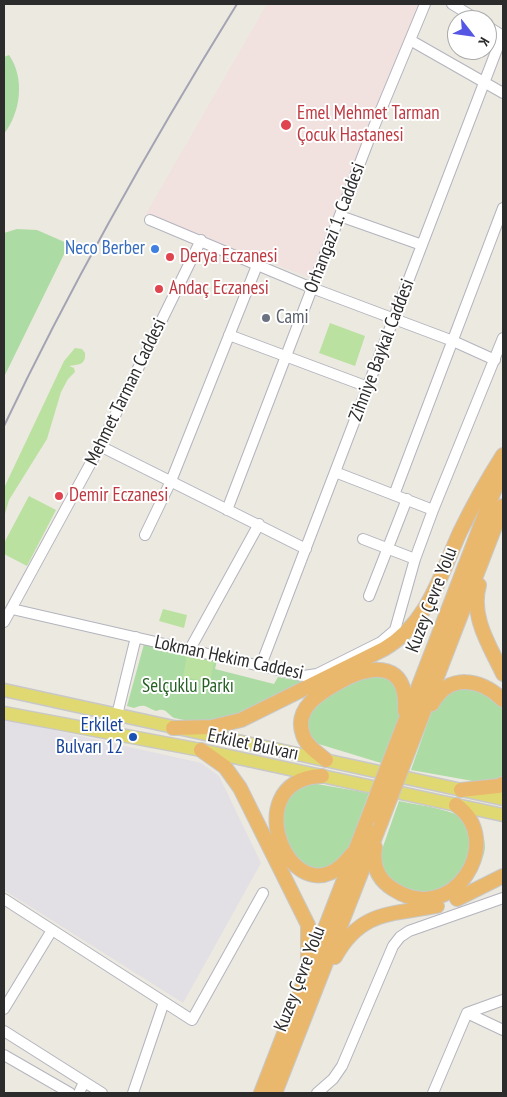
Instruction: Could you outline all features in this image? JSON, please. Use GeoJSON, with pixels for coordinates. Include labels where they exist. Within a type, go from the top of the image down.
{"type":"FeatureCollection","features":[{"type":"Feature","properties":{"kind":"highway"},"geometry":{"type":"LineString","coordinates":[[173,728],[212,727],[241,720],[377,653],[404,635],[428,604],[464,524],[503,455]]}},
{"type":"Feature","properties":{"kind":"highway","name":"Kuzey Çevre Yolu"},"geometry":{"type":"LineString","coordinates":[[402,748],[404,723],[503,468]]}},
{"type":"Feature","properties":{"kind":"highway","name":"Kuzey Çevre Yolu"},"geometry":{"type":"LineString","coordinates":[[261,1093],[356,847],[402,748],[416,731],[503,506]]}},
{"type":"Feature","properties":{"kind":"highway"},"geometry":{"type":"LineString","coordinates":[[503,520],[478,586],[476,601],[479,620],[503,674]]}},
{"type":"Feature","properties":{"kind":"highway"},"geometry":{"type":"LineString","coordinates":[[326,760],[304,739],[301,726],[302,716],[308,704],[323,691],[355,674],[366,670],[378,669],[398,678],[406,698],[404,723]]}},
{"type":"Feature","properties":{"kind":"highway"},"geometry":{"type":"LineString","coordinates":[[416,731],[438,693],[454,684],[470,682],[481,685],[503,700]]}},
{"type":"Feature","properties":{"kind":"highway"},"geometry":{"type":"LineString","coordinates":[[402,748],[381,822],[374,859],[381,879],[391,888],[408,896],[423,899],[441,898],[460,890],[471,880],[482,865],[487,852],[488,842],[484,828],[473,815],[456,804]]}},
{"type":"Feature","properties":{"kind":"highway"},"geometry":{"type":"LineString","coordinates":[[201,750],[220,762],[236,781],[308,925],[310,940],[307,975]]}},
{"type":"Feature","properties":{"kind":"highway"},"geometry":{"type":"LineString","coordinates":[[322,776],[306,778],[297,783],[282,798],[278,810],[277,826],[283,851],[299,868],[320,874],[341,865],[356,847]]}},
{"type":"Feature","properties":{"kind":"highway"},"geometry":{"type":"LineString","coordinates":[[461,790],[503,784]]}},
{"type":"Feature","properties":{"kind":"highway","name":"Kuzey Çevre Yolu"},"geometry":{"type":"LineString","coordinates":[[275,1093],[381,822]]}},
{"type":"Feature","properties":{"kind":"highway"},"geometry":{"type":"LineString","coordinates":[[312,1000],[343,944],[365,923],[389,912],[447,904],[503,876]]}},
{"type":"Feature","properties":{"kind":"main road","name":"Erkilet Bulvarı"},"geometry":{"type":"LineString","coordinates":[[4,690],[503,799]]}},
{"type":"Feature","properties":{"kind":"main road","name":"Erkilet Bulvarı"},"geometry":{"type":"LineString","coordinates":[[4,713],[201,750],[503,815]]}},
{"type":"Feature","properties":{"kind":"street","name":"Orhangazi 1. Caddesi"},"geometry":{"type":"LineString","coordinates":[[226,510],[340,216],[425,4]]}},
{"type":"Feature","properties":{"kind":"street","name":"Zihniye Baykal Caddesi"},"geometry":{"type":"LineString","coordinates":[[261,665],[503,36]]}},
{"type":"Feature","properties":{"kind":"street"},"geometry":{"type":"LineString","coordinates":[[410,40],[503,93]]}},
{"type":"Feature","properties":{"kind":"street"},"geometry":{"type":"LineString","coordinates":[[394,495],[503,208]]}},
{"type":"Feature","properties":{"kind":"street"},"geometry":{"type":"LineString","coordinates":[[340,216],[422,245]]}},
{"type":"Feature","properties":{"kind":"street"},"geometry":{"type":"LineString","coordinates":[[150,220],[258,263],[312,288],[453,341],[495,360]]}},
{"type":"Feature","properties":{"kind":"street","name":"Mehmet Tarman Caddesi"},"geometry":{"type":"LineString","coordinates":[[4,623],[100,446],[200,240]]}},
{"type":"Feature","properties":{"kind":"street"},"geometry":{"type":"LineString","coordinates":[[144,535],[171,481],[258,263]]}},
{"type":"Feature","properties":{"kind":"street"},"geometry":{"type":"LineString","coordinates":[[229,335],[368,387]]}},
{"type":"Feature","properties":{"kind":"street","name":"Lokman Hekim Caddesi"},"geometry":{"type":"LineString","coordinates":[[12,609],[261,665],[301,676],[312,676],[387,638],[395,630],[415,559],[433,510],[503,338]]}},
{"type":"Feature","properties":{"kind":"street"},"geometry":{"type":"LineString","coordinates":[[100,446],[306,549]]}},
{"type":"Feature","properties":{"kind":"street"},"geometry":{"type":"LineString","coordinates":[[335,472],[433,510]]}},
{"type":"Feature","properties":{"kind":"street"},"geometry":{"type":"LineString","coordinates":[[369,596],[406,500]]}},
{"type":"Feature","properties":{"kind":"street"},"geometry":{"type":"LineString","coordinates":[[190,650],[258,524]]}},
{"type":"Feature","properties":{"kind":"street"},"geometry":{"type":"LineString","coordinates":[[363,539],[415,559]]}},
{"type":"Feature","properties":{"kind":"street"},"geometry":{"type":"LineString","coordinates":[[118,715],[136,637]]}},
{"type":"Feature","properties":{"kind":"street"},"geometry":{"type":"LineString","coordinates":[[4,899],[192,1020],[263,893]]}},
{"type":"Feature","properties":{"kind":"street"},"geometry":{"type":"LineString","coordinates":[[321,1092],[342,1066],[393,946],[400,937],[409,931],[503,898]]}},
{"type":"Feature","properties":{"kind":"street"},"geometry":{"type":"LineString","coordinates":[[4,1009],[52,930]]}},
{"type":"Feature","properties":{"kind":"street"},"geometry":{"type":"LineString","coordinates":[[433,1093],[467,1013],[503,1000]]}},
{"type":"Feature","properties":{"kind":"street"},"geometry":{"type":"LineString","coordinates":[[133,1093],[164,1002]]}},
{"type":"Feature","properties":{"kind":"street"},"geometry":{"type":"LineString","coordinates":[[467,1013],[503,1030]]}},
{"type":"Feature","properties":{"kind":"street"},"geometry":{"type":"LineString","coordinates":[[4,1031],[102,1093]]}},
{"type":"Feature","properties":{"kind":"street"},"geometry":{"type":"LineString","coordinates":[[4,1055],[70,1093]]}},
{"type":"Feature","properties":{"kind":"street"},"geometry":{"type":"LineString","coordinates":[[79,1093],[84,1082]]}},
{"type":"Feature","properties":{"kind":"shaded area","name":"Emel Mehmet Tarman Çocuk Hastanesi"},"geometry":{"type":"Polygon","coordinates":[[[267,4],[423,4],[316,280],[146,214],[267,4]]]}},
{"type":"Feature","properties":{"kind":"shaded area"},"geometry":{"type":"Polygon","coordinates":[[[4,719],[201,763],[219,776],[261,863],[183,1003],[4,890],[4,719]]]}},
{"type":"Feature","properties":{"kind":"green space"},"geometry":{"type":"Polygon","coordinates":[[[9,55],[17,74],[19,95],[14,116],[4,134],[4,57],[9,55]]]}},
{"type":"Feature","properties":{"kind":"green space"},"geometry":{"type":"Polygon","coordinates":[[[17,229],[37,230],[69,244],[4,377],[4,233],[17,229]]]}},
{"type":"Feature","properties":{"kind":"green space"},"geometry":{"type":"Polygon","coordinates":[[[330,323],[365,336],[355,366],[319,353],[330,323]]]}},
{"type":"Feature","properties":{"kind":"green space"},"geometry":{"type":"Polygon","coordinates":[[[75,348],[82,349],[85,353],[84,360],[81,364],[69,366],[74,368],[75,372],[68,379],[61,392],[47,439],[9,500],[4,517],[4,488],[64,361],[75,348]]]}},
{"type":"Feature","properties":{"kind":"green space"},"geometry":{"type":"Polygon","coordinates":[[[29,496],[56,510],[27,566],[4,554],[4,543],[29,496]]]}},
{"type":"Feature","properties":{"kind":"green space"},"geometry":{"type":"Polygon","coordinates":[[[163,609],[187,615],[184,628],[159,621],[163,609]]]}},
{"type":"Feature","properties":{"kind":"green space","name":"Selçuklu Parkı"},"geometry":{"type":"Polygon","coordinates":[[[144,644],[217,660],[215,669],[274,684],[278,677],[305,682],[227,721],[189,721],[174,718],[164,710],[156,711],[143,706],[134,708],[127,706],[144,644]]]}},
{"type":"Feature","properties":{"kind":"green space"},"geometry":{"type":"Polygon","coordinates":[[[187,655],[214,661],[210,682],[183,677],[187,655]]]}},
{"type":"Feature","properties":{"kind":"green space"},"geometry":{"type":"Polygon","coordinates":[[[387,675],[403,697],[399,719],[381,763],[312,742],[305,719],[308,710],[350,680],[387,675]]]}},
{"type":"Feature","properties":{"kind":"green space"},"geometry":{"type":"Polygon","coordinates":[[[466,686],[503,704],[503,779],[484,783],[411,770],[433,707],[438,699],[466,686]]]}},
{"type":"Feature","properties":{"kind":"green space"},"geometry":{"type":"Polygon","coordinates":[[[311,783],[369,793],[347,852],[337,864],[313,870],[289,854],[281,817],[290,793],[311,783]]]}},
{"type":"Feature","properties":{"kind":"green space"},"geometry":{"type":"Polygon","coordinates":[[[399,801],[452,813],[466,818],[476,826],[483,836],[485,848],[476,870],[426,896],[387,880],[379,858],[399,801]]]}},
{"type":"Feature","properties":{"kind":"railway"},"geometry":{"type":"LineString","coordinates":[[4,426],[58,318],[115,212],[237,4]]}},
{"type":"Feature","properties":{"kind":"place","name":"Emel Mehmet Tarman Çocuk Hastanesi"},"geometry":{"type":"Point","coordinates":[286,125]}},
{"type":"Feature","properties":{"kind":"place","name":"Neco Berber"},"geometry":{"type":"Point","coordinates":[155,249]}},
{"type":"Feature","properties":{"kind":"place","name":"Derya Eczanesi"},"geometry":{"type":"Point","coordinates":[170,257]}},
{"type":"Feature","properties":{"kind":"place","name":"Andaç Eczanesi"},"geometry":{"type":"Point","coordinates":[159,289]}},
{"type":"Feature","properties":{"kind":"place","name":"Cami"},"geometry":{"type":"Point","coordinates":[266,318]}},
{"type":"Feature","properties":{"kind":"place","name":"Demir Eczanesi"},"geometry":{"type":"Point","coordinates":[59,496]}},
{"type":"Feature","properties":{"kind":"place","name":"Erkilet Bulvarı 12"},"geometry":{"type":"Point","coordinates":[133,737]}}]}
